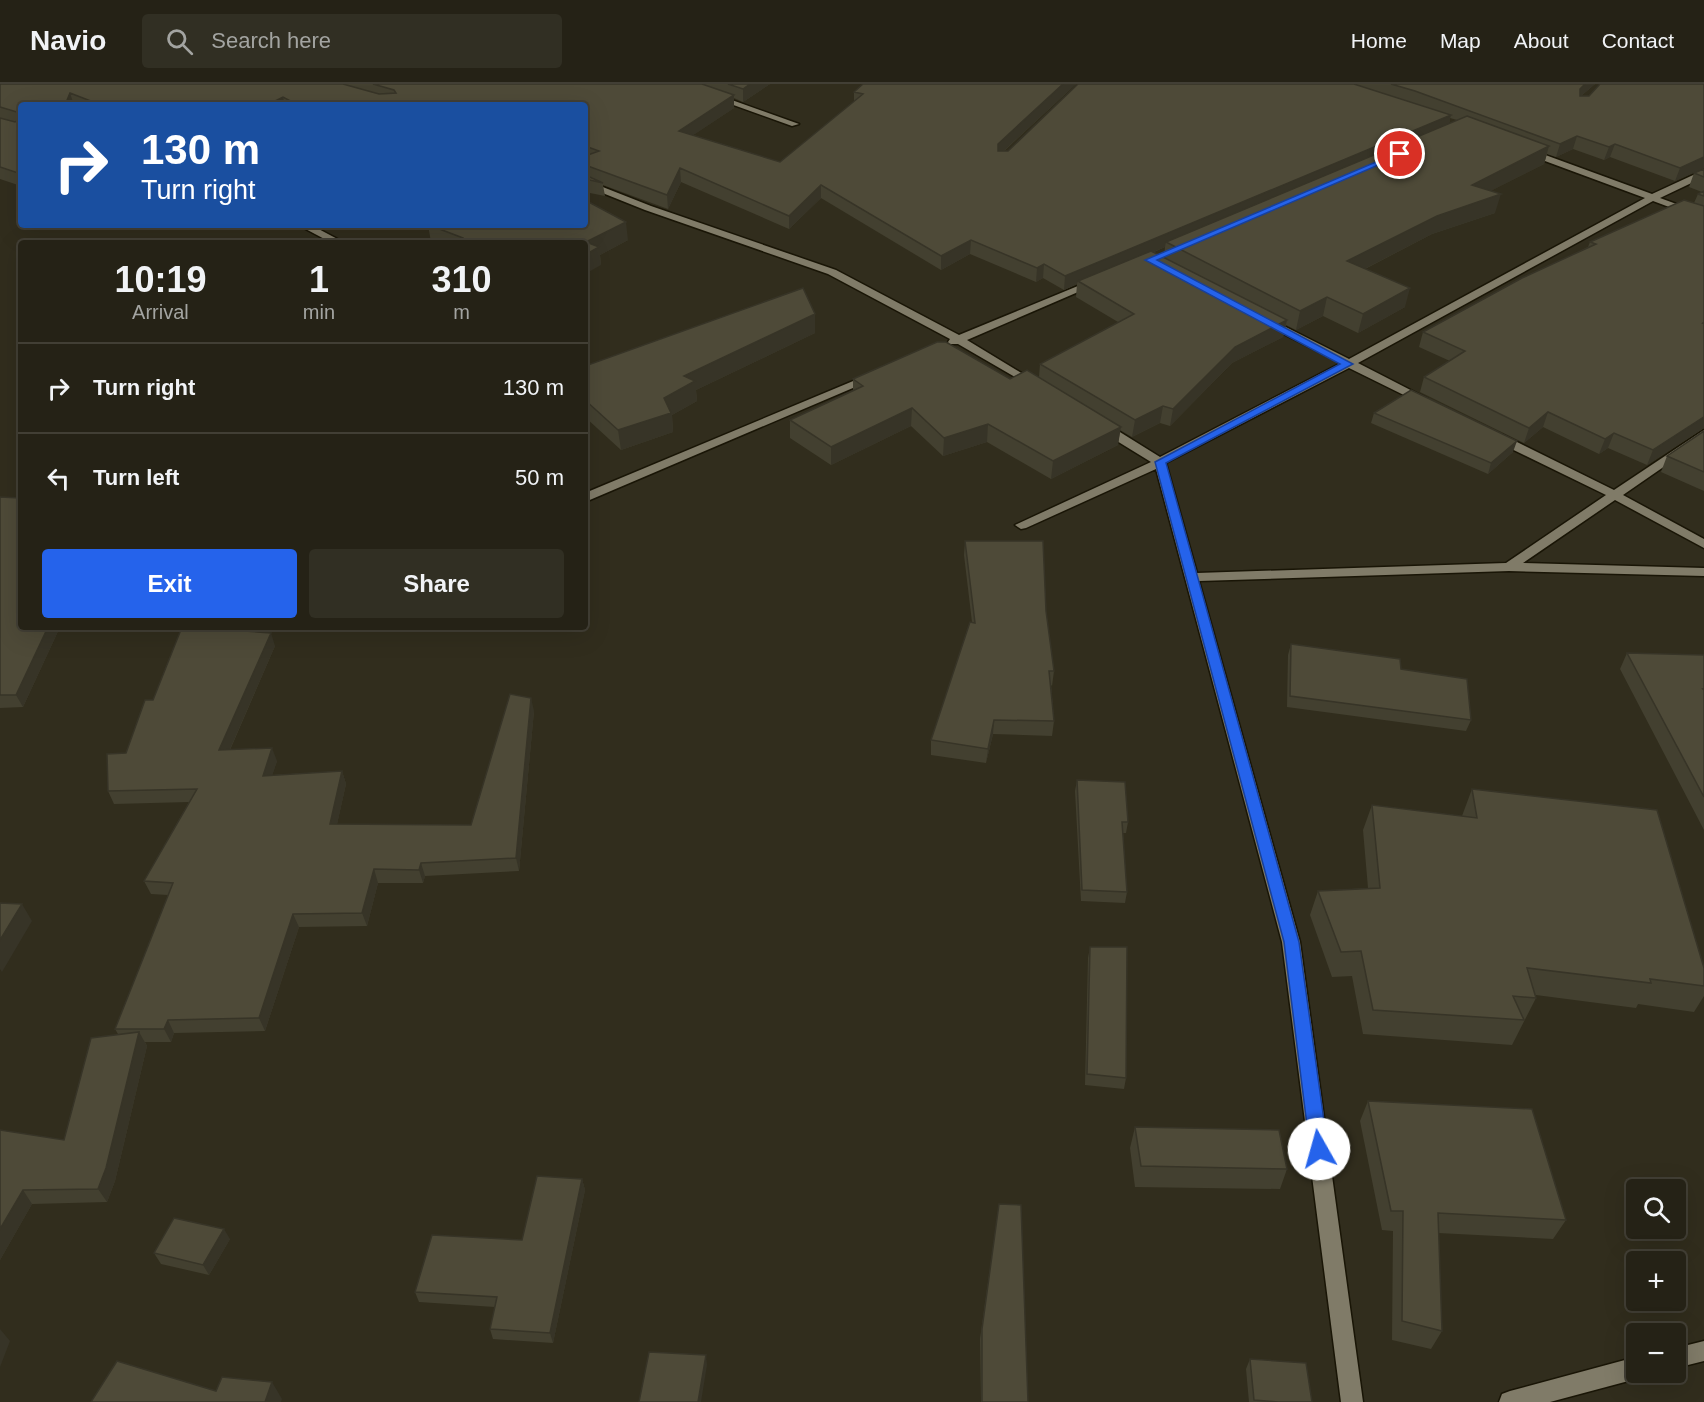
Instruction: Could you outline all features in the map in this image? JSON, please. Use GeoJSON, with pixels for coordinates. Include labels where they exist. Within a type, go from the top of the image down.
{"type":"FeatureCollection","features":[{"type":"Feature","properties":{"kind":"street"},"geometry":{"type":"LineString","coordinates":[[679,84],[795,124]]}},
{"type":"Feature","properties":{"kind":"street"},"geometry":{"type":"LineString","coordinates":[[1518,148],[1704,217]]}},
{"type":"Feature","properties":{"kind":"street"},"geometry":{"type":"LineString","coordinates":[[1021,525],[1160,462],[1348,364],[1652,198],[1704,173]]}},
{"type":"Feature","properties":{"kind":"street"},"geometry":{"type":"LineString","coordinates":[[588,184],[648,208],[832,272],[960,340],[1050,395]]}},
{"type":"Feature","properties":{"kind":"street"},"geometry":{"type":"LineString","coordinates":[[309,228],[334,240]]}},
{"type":"Feature","properties":{"kind":"street"},"geometry":{"type":"LineString","coordinates":[[938,349],[1108,277]]}},
{"type":"Feature","properties":{"kind":"street"},"geometry":{"type":"LineString","coordinates":[[1254,315],[1434,406]]}},
{"type":"Feature","properties":{"kind":"street"},"geometry":{"type":"LineString","coordinates":[[588,497],[883,372]]}},
{"type":"Feature","properties":{"kind":"street"},"geometry":{"type":"LineString","coordinates":[[1090,419],[1160,462],[1292,942],[1352,1402]]}},
{"type":"Feature","properties":{"kind":"street"},"geometry":{"type":"LineString","coordinates":[[1487,432],[1615,495],[1704,544]]}},
{"type":"Feature","properties":{"kind":"street"},"geometry":{"type":"LineString","coordinates":[[1509,567],[1704,434]]}},
{"type":"Feature","properties":{"kind":"street"},"geometry":{"type":"LineString","coordinates":[[1193,577],[1509,567],[1704,572]]}},
{"type":"Feature","properties":{"kind":"street"},"geometry":{"type":"LineString","coordinates":[[1686,1356],[1704,1351]]}},
{"type":"Feature","properties":{"kind":"street"},"geometry":{"type":"LineString","coordinates":[[1510,1402],[1626,1371]]}},
{"type":"Feature","properties":{"kind":"building"},"geometry":{"type":"Polygon","coordinates":[[[0,84],[343,84],[379,94],[396,93],[394,90],[373,84],[702,84],[734,95],[679,131],[780,162],[863,94],[854,92],[863,84],[1063,84],[998,144],[998,151],[1008,151],[1078,84],[1354,84],[1451,115],[1065,276],[1044,264],[1037,268],[971,240],[941,256],[821,185],[789,216],[680,168],[667,195],[588,166],[588,155],[599,151],[588,147],[588,102],[292,102],[283,97],[273,102],[93,102],[70,93],[66,102],[18,102],[18,120],[17,112],[0,107],[0,84]]]}},
{"type":"Feature","properties":{"kind":"building"},"geometry":{"type":"Polygon","coordinates":[[[728,84],[750,84],[743,89],[728,84]]]}},
{"type":"Feature","properties":{"kind":"building"},"geometry":{"type":"Polygon","coordinates":[[[1391,84],[1585,84],[1580,89],[1580,96],[1589,96],[1600,84],[1704,84],[1704,157],[1680,168],[1615,144],[1609,147],[1577,136],[1560,144],[1391,84]]]}},
{"type":"Feature","properties":{"kind":"building"},"geometry":{"type":"Polygon","coordinates":[[[1467,116],[1549,146],[1472,185],[1501,194],[1437,216],[1347,261],[1410,288],[1363,314],[1327,297],[1300,311],[1166,242],[1467,116]]]}},
{"type":"Feature","properties":{"kind":"building"},"geometry":{"type":"Polygon","coordinates":[[[0,118],[15,122],[18,120],[18,173],[0,167],[0,118]]]}},
{"type":"Feature","properties":{"kind":"building"},"geometry":{"type":"Polygon","coordinates":[[[1704,169],[1704,177],[1694,173],[1704,169]]]}},
{"type":"Feature","properties":{"kind":"building"},"geometry":{"type":"Polygon","coordinates":[[[588,176],[603,183],[588,180],[588,176]]]}},
{"type":"Feature","properties":{"kind":"building"},"geometry":{"type":"Polygon","coordinates":[[[1684,200],[1704,206],[1704,417],[1653,450],[1614,433],[1605,439],[1548,412],[1529,428],[1424,377],[1465,351],[1423,332],[1522,278],[1596,244],[1590,242],[1684,200]]]}},
{"type":"Feature","properties":{"kind":"building"},"geometry":{"type":"Polygon","coordinates":[[[588,202],[626,222],[588,241],[462,240],[463,238],[437,228],[588,228],[588,202]]]}},
{"type":"Feature","properties":{"kind":"building"},"geometry":{"type":"Polygon","coordinates":[[[588,243],[599,247],[588,253],[588,243]]]}},
{"type":"Feature","properties":{"kind":"building"},"geometry":{"type":"Polygon","coordinates":[[[1151,251],[1287,320],[1235,347],[1173,409],[1163,406],[1135,420],[1040,364],[1134,314],[1078,281],[1151,251]]]}},
{"type":"Feature","properties":{"kind":"building"},"geometry":{"type":"Polygon","coordinates":[[[803,288],[815,314],[684,376],[695,381],[664,398],[671,413],[618,430],[588,403],[588,365],[803,288]]]}},
{"type":"Feature","properties":{"kind":"building"},"geometry":{"type":"Polygon","coordinates":[[[937,342],[946,342],[1010,379],[1027,370],[1121,427],[1053,461],[988,424],[944,438],[912,408],[831,447],[790,420],[863,386],[853,379],[937,342]]]}},
{"type":"Feature","properties":{"kind":"building"},"geometry":{"type":"Polygon","coordinates":[[[1411,390],[1517,441],[1491,463],[1374,413],[1411,390]]]}},
{"type":"Feature","properties":{"kind":"building"},"geometry":{"type":"Polygon","coordinates":[[[1704,431],[1704,472],[1667,456],[1704,431]]]}},
{"type":"Feature","properties":{"kind":"building"},"geometry":{"type":"Polygon","coordinates":[[[0,497],[18,498],[18,630],[47,630],[16,695],[0,695],[0,497]]]}},
{"type":"Feature","properties":{"kind":"building"},"geometry":{"type":"Polygon","coordinates":[[[965,541],[1043,541],[1046,611],[1054,671],[1049,671],[1054,721],[994,720],[988,749],[931,740],[970,622],[975,623],[965,541]]]}},
{"type":"Feature","properties":{"kind":"building"},"geometry":{"type":"Polygon","coordinates":[[[181,630],[246,630],[271,633],[219,750],[272,748],[263,776],[342,771],[330,824],[471,825],[510,694],[531,698],[516,858],[421,863],[419,870],[374,869],[362,913],[293,914],[259,1018],[168,1020],[164,1029],[115,1029],[173,883],[144,881],[197,789],[108,791],[107,754],[126,753],[145,700],[153,700],[181,630]]]}},
{"type":"Feature","properties":{"kind":"building"},"geometry":{"type":"Polygon","coordinates":[[[1291,644],[1400,659],[1401,669],[1467,679],[1471,720],[1290,696],[1291,644]]]}},
{"type":"Feature","properties":{"kind":"building"},"geometry":{"type":"Polygon","coordinates":[[[1627,653],[1704,655],[1704,797],[1627,653]]]}},
{"type":"Feature","properties":{"kind":"building"},"geometry":{"type":"Polygon","coordinates":[[[1077,780],[1125,782],[1128,822],[1122,822],[1127,892],[1082,890],[1077,780]]]}},
{"type":"Feature","properties":{"kind":"building"},"geometry":{"type":"Polygon","coordinates":[[[1472,789],[1657,810],[1704,968],[1704,986],[1650,979],[1651,983],[1527,968],[1536,998],[1513,996],[1524,1020],[1373,1010],[1361,951],[1341,952],[1318,891],[1380,888],[1372,805],[1477,818],[1472,789]]]}},
{"type":"Feature","properties":{"kind":"building"},"geometry":{"type":"Polygon","coordinates":[[[0,903],[22,904],[0,940],[0,903]]]}},
{"type":"Feature","properties":{"kind":"building"},"geometry":{"type":"Polygon","coordinates":[[[1090,947],[1127,947],[1126,1078],[1087,1074],[1090,947]]]}},
{"type":"Feature","properties":{"kind":"building"},"geometry":{"type":"Polygon","coordinates":[[[139,1032],[106,1168],[98,1189],[23,1190],[0,1229],[0,1130],[64,1140],[91,1038],[139,1032]]]}},
{"type":"Feature","properties":{"kind":"building"},"geometry":{"type":"Polygon","coordinates":[[[1368,1101],[1532,1109],[1566,1220],[1438,1213],[1442,1331],[1402,1321],[1403,1211],[1391,1211],[1368,1101]]]}},
{"type":"Feature","properties":{"kind":"building"},"geometry":{"type":"Polygon","coordinates":[[[1135,1127],[1279,1130],[1287,1169],[1141,1166],[1135,1127]]]}},
{"type":"Feature","properties":{"kind":"building"},"geometry":{"type":"Polygon","coordinates":[[[537,1176],[582,1179],[550,1333],[490,1329],[497,1297],[415,1292],[432,1235],[522,1240],[537,1176]]]}},
{"type":"Feature","properties":{"kind":"building"},"geometry":{"type":"Polygon","coordinates":[[[999,1204],[1021,1205],[1028,1402],[982,1402],[982,1329],[999,1204]]]}},
{"type":"Feature","properties":{"kind":"building"},"geometry":{"type":"Polygon","coordinates":[[[174,1218],[224,1229],[203,1265],[154,1253],[174,1218]]]}},
{"type":"Feature","properties":{"kind":"building"},"geometry":{"type":"Polygon","coordinates":[[[649,1352],[706,1355],[698,1402],[639,1402],[649,1352]]]}},
{"type":"Feature","properties":{"kind":"building"},"geometry":{"type":"Polygon","coordinates":[[[1250,1359],[1306,1363],[1312,1402],[1254,1400],[1250,1359]]]}},
{"type":"Feature","properties":{"kind":"building"},"geometry":{"type":"Polygon","coordinates":[[[117,1361],[216,1391],[222,1377],[272,1382],[265,1402],[91,1402],[117,1361]]]}},
{"type":"Feature","properties":{"kind":"route"},"geometry":{"type":"LineString","coordinates":[[1319,1149],[1292,942],[1160,462],[1348,364],[1150,260],[1400,154]]}}]}
